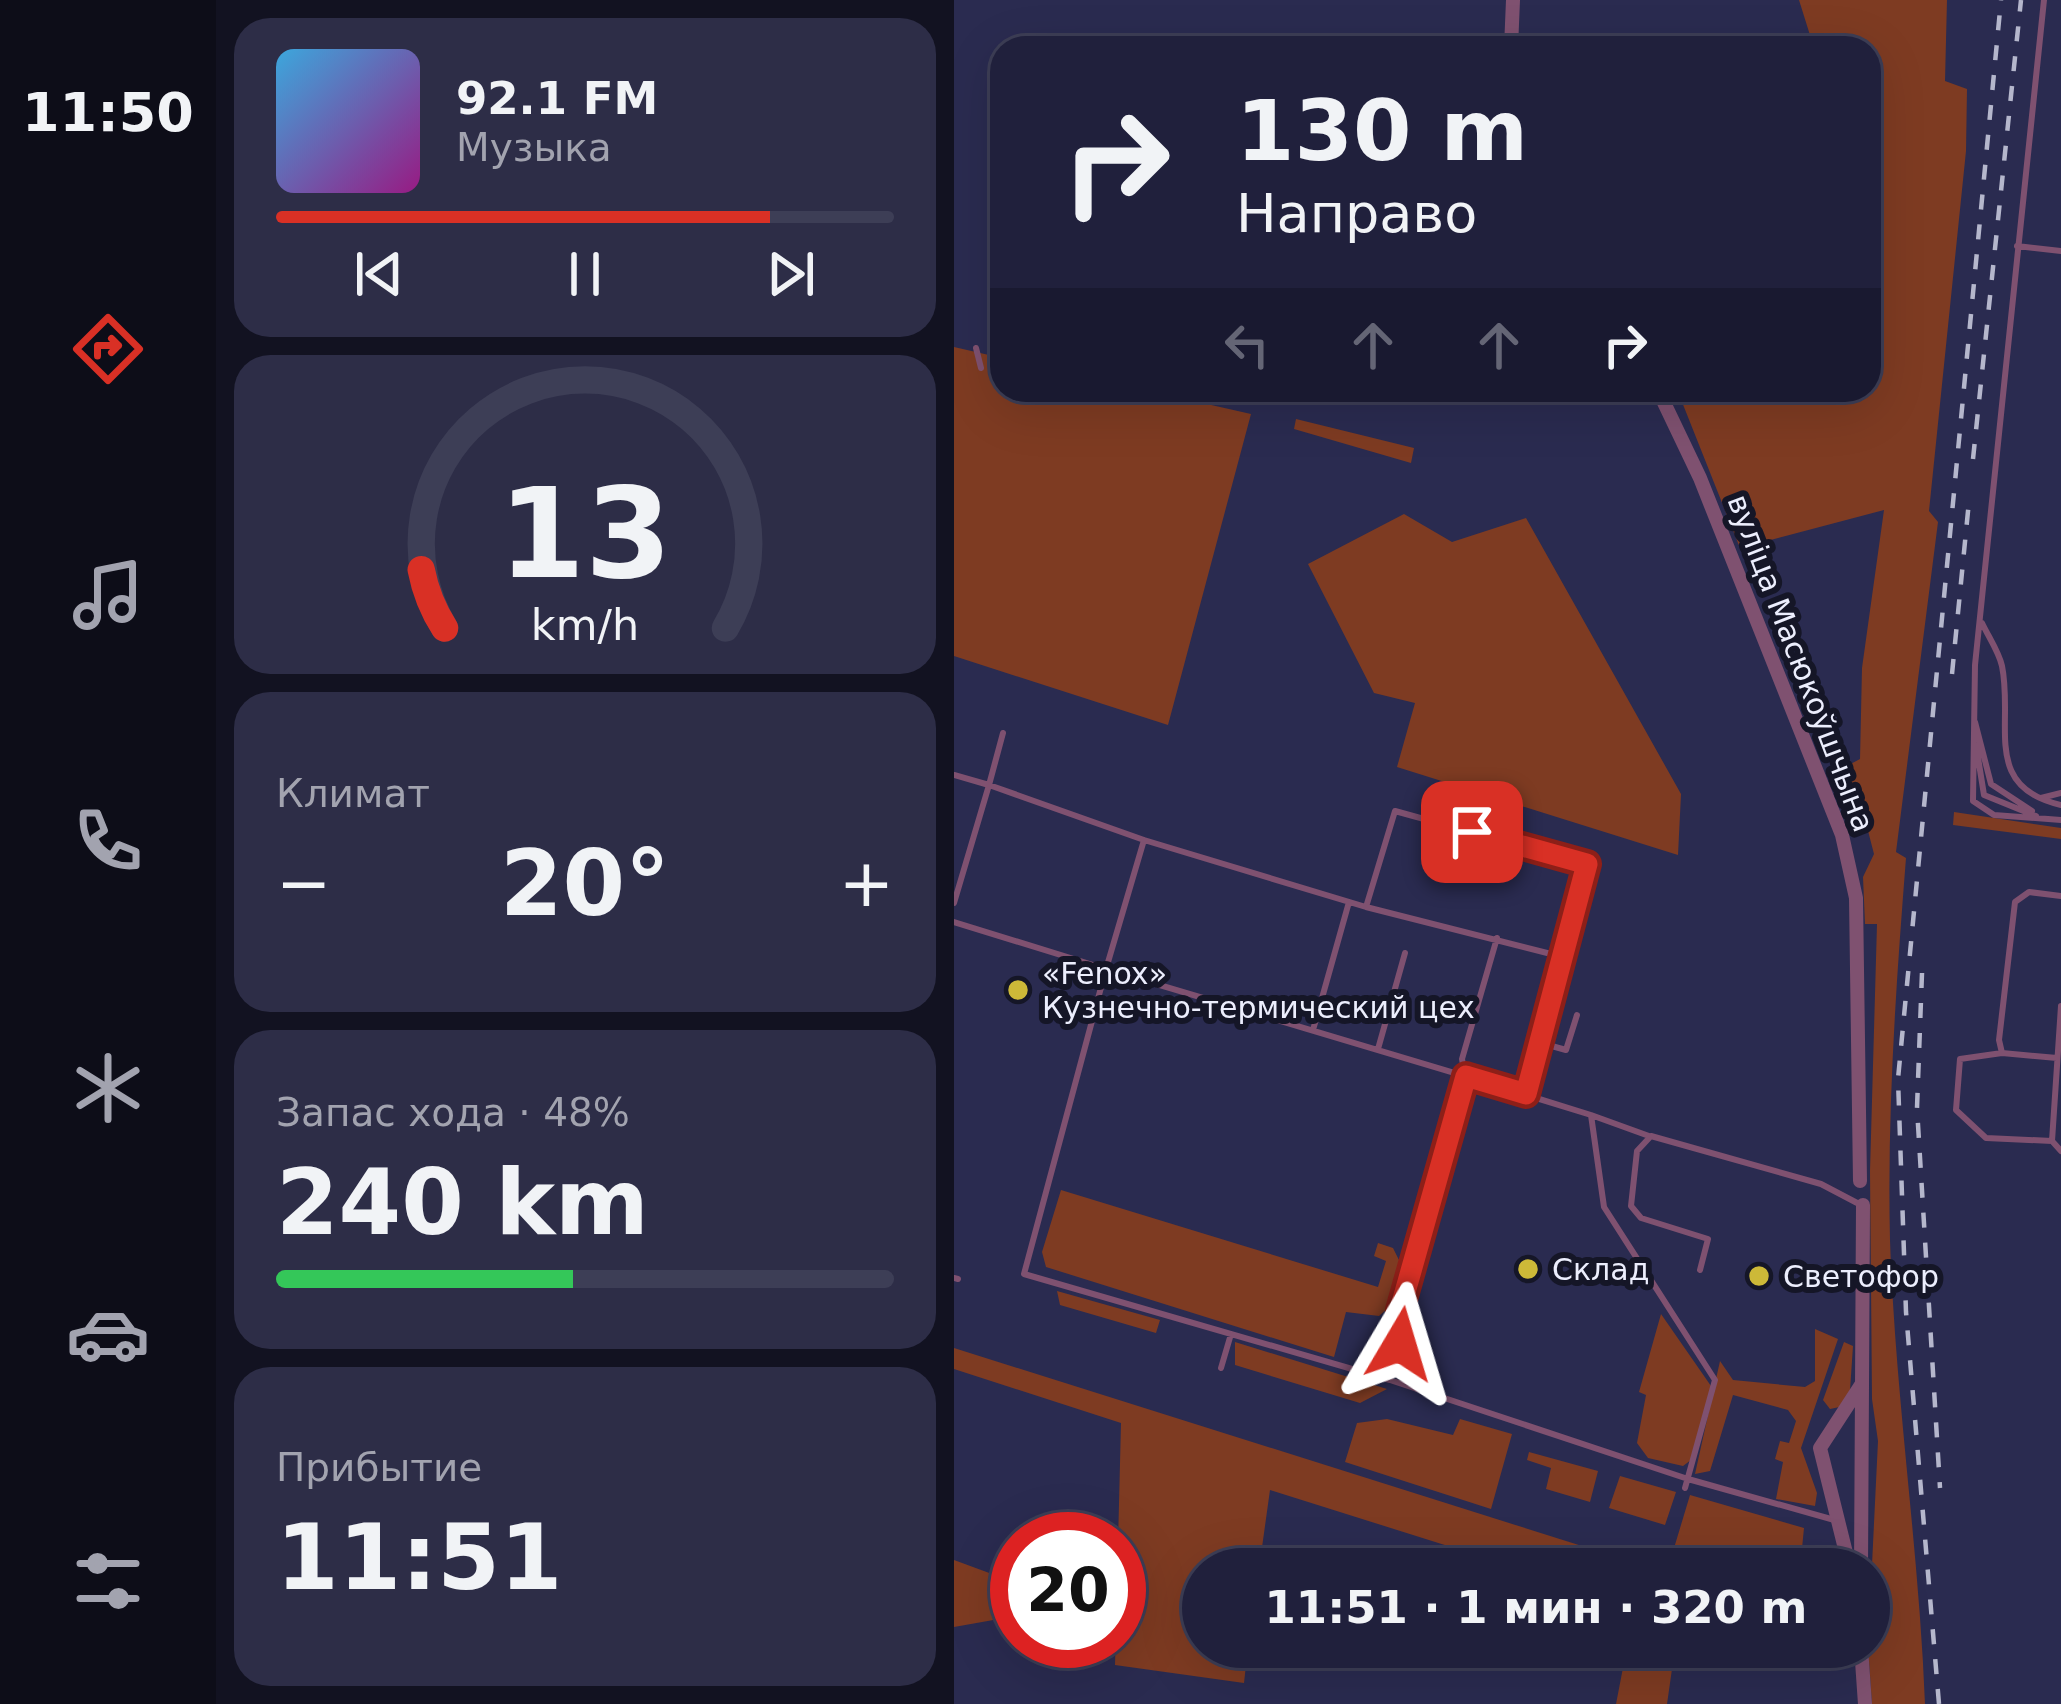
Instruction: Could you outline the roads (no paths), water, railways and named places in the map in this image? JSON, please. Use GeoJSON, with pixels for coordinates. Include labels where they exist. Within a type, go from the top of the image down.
{"type":"FeatureCollection","features":[{"type":"Feature","properties":{"kind":"street"},"geometry":{"type":"LineString","coordinates":[[1512,36],[1513,0]]}},
{"type":"Feature","properties":{"kind":"street","name":"вуліца Масюкоўшчына"},"geometry":{"type":"LineString","coordinates":[[1664,402],[1702,482],[1842,836],[1856,898],[1861,1181]]}},
{"type":"Feature","properties":{"kind":"street"},"geometry":{"type":"LineString","coordinates":[[1860,1548],[1857,1413],[1864,1380],[1863,1205]]}},
{"type":"Feature","properties":{"kind":"street"},"geometry":{"type":"LineString","coordinates":[[1846,1548],[1820,1448],[1857,1413]]}},
{"type":"Feature","properties":{"kind":"street"},"geometry":{"type":"LineString","coordinates":[[1862,1668],[1865,1704]]}},
{"type":"Feature","properties":{"kind":"lane"},"geometry":{"type":"LineString","coordinates":[[2044,0],[1972,712],[1973,801],[1994,815],[2061,820]]}},
{"type":"Feature","properties":{"kind":"lane"},"geometry":{"type":"LineString","coordinates":[[2017,246],[2061,250]]}},
{"type":"Feature","properties":{"kind":"lane"},"geometry":{"type":"LineString","coordinates":[[976,348],[981,368]]}},
{"type":"Feature","properties":{"kind":"lane"},"geometry":{"type":"LineString","coordinates":[[1981,620],[2002,666],[2008,762],[2033,799],[2061,806]]}},
{"type":"Feature","properties":{"kind":"lane"},"geometry":{"type":"LineString","coordinates":[[1972,712],[1991,784],[2039,817]]}},
{"type":"Feature","properties":{"kind":"lane"},"geometry":{"type":"LineString","coordinates":[[1972,712],[1984,795],[2039,817]]}},
{"type":"Feature","properties":{"kind":"lane"},"geometry":{"type":"LineString","coordinates":[[954,903],[1003,733]]}},
{"type":"Feature","properties":{"kind":"lane"},"geometry":{"type":"LineString","coordinates":[[954,776],[1349,902],[1563,957]]}},
{"type":"Feature","properties":{"kind":"lane"},"geometry":{"type":"LineString","coordinates":[[2033,799],[2061,793]]}},
{"type":"Feature","properties":{"kind":"lane"},"geometry":{"type":"LineString","coordinates":[[1366,907],[1395,811],[1587,864],[1526,1094]]}},
{"type":"Feature","properties":{"kind":"lane"},"geometry":{"type":"LineString","coordinates":[[1144,840],[1024,1274],[1390,1379],[1688,1479],[1840,1522]]}},
{"type":"Feature","properties":{"kind":"lane"},"geometry":{"type":"LineString","coordinates":[[2002,1053],[2015,902],[2029,892],[2061,896]]}},
{"type":"Feature","properties":{"kind":"lane"},"geometry":{"type":"LineString","coordinates":[[1313,1030],[1349,902]]}},
{"type":"Feature","properties":{"kind":"lane"},"geometry":{"type":"LineString","coordinates":[[954,922],[1821,1184],[1863,1205]]}},
{"type":"Feature","properties":{"kind":"lane"},"geometry":{"type":"LineString","coordinates":[[1390,1379],[1400,1344],[1400,1310],[1466,1076],[1462,1059],[1497,938]]}},
{"type":"Feature","properties":{"kind":"lane"},"geometry":{"type":"LineString","coordinates":[[1378,1049],[1405,953]]}},
{"type":"Feature","properties":{"kind":"lane"},"geometry":{"type":"LineString","coordinates":[[2052,1141],[2061,1006]]}},
{"type":"Feature","properties":{"kind":"lane"},"geometry":{"type":"LineString","coordinates":[[1541,1043],[1567,1050],[1576,1015]]}},
{"type":"Feature","properties":{"kind":"lane"},"geometry":{"type":"LineString","coordinates":[[2057,1058],[2002,1053],[1960,1059],[1956,1110],[1986,1138],[2052,1141],[2061,1151]]}},
{"type":"Feature","properties":{"kind":"lane"},"geometry":{"type":"LineString","coordinates":[[1591,1114],[1604,1207],[1714,1380],[1685,1488]]}},
{"type":"Feature","properties":{"kind":"lane"},"geometry":{"type":"LineString","coordinates":[[1651,1136],[1637,1151],[1631,1206],[1641,1218],[1708,1239],[1700,1270]]}},
{"type":"Feature","properties":{"kind":"lane"},"geometry":{"type":"LineString","coordinates":[[1221,1369],[1232,1334]]}},
{"type":"Feature","properties":{"kind":"railway"},"geometry":{"type":"LineString","coordinates":[[1939,1704],[1906,1312],[1898,1079],[2001,0]]}},
{"type":"Feature","properties":{"kind":"railway"},"geometry":{"type":"LineString","coordinates":[[1973,459],[2021,0]]}},
{"type":"Feature","properties":{"kind":"railway"},"geometry":{"type":"LineString","coordinates":[[1952,674],[1969,501]]}},
{"type":"Feature","properties":{"kind":"railway"},"geometry":{"type":"LineString","coordinates":[[1922,973],[1917,1108],[1940,1488]]}},
{"type":"Feature","properties":{"kind":"place","name":"«Fenox» Кузнечно-термический цех"},"geometry":{"type":"Point","coordinates":[1018,990]}},
{"type":"Feature","properties":{"kind":"place","name":"Склад"},"geometry":{"type":"Point","coordinates":[1528,1269]}},
{"type":"Feature","properties":{"kind":"place","name":"Светофор"},"geometry":{"type":"Point","coordinates":[1759,1276]}}]}
